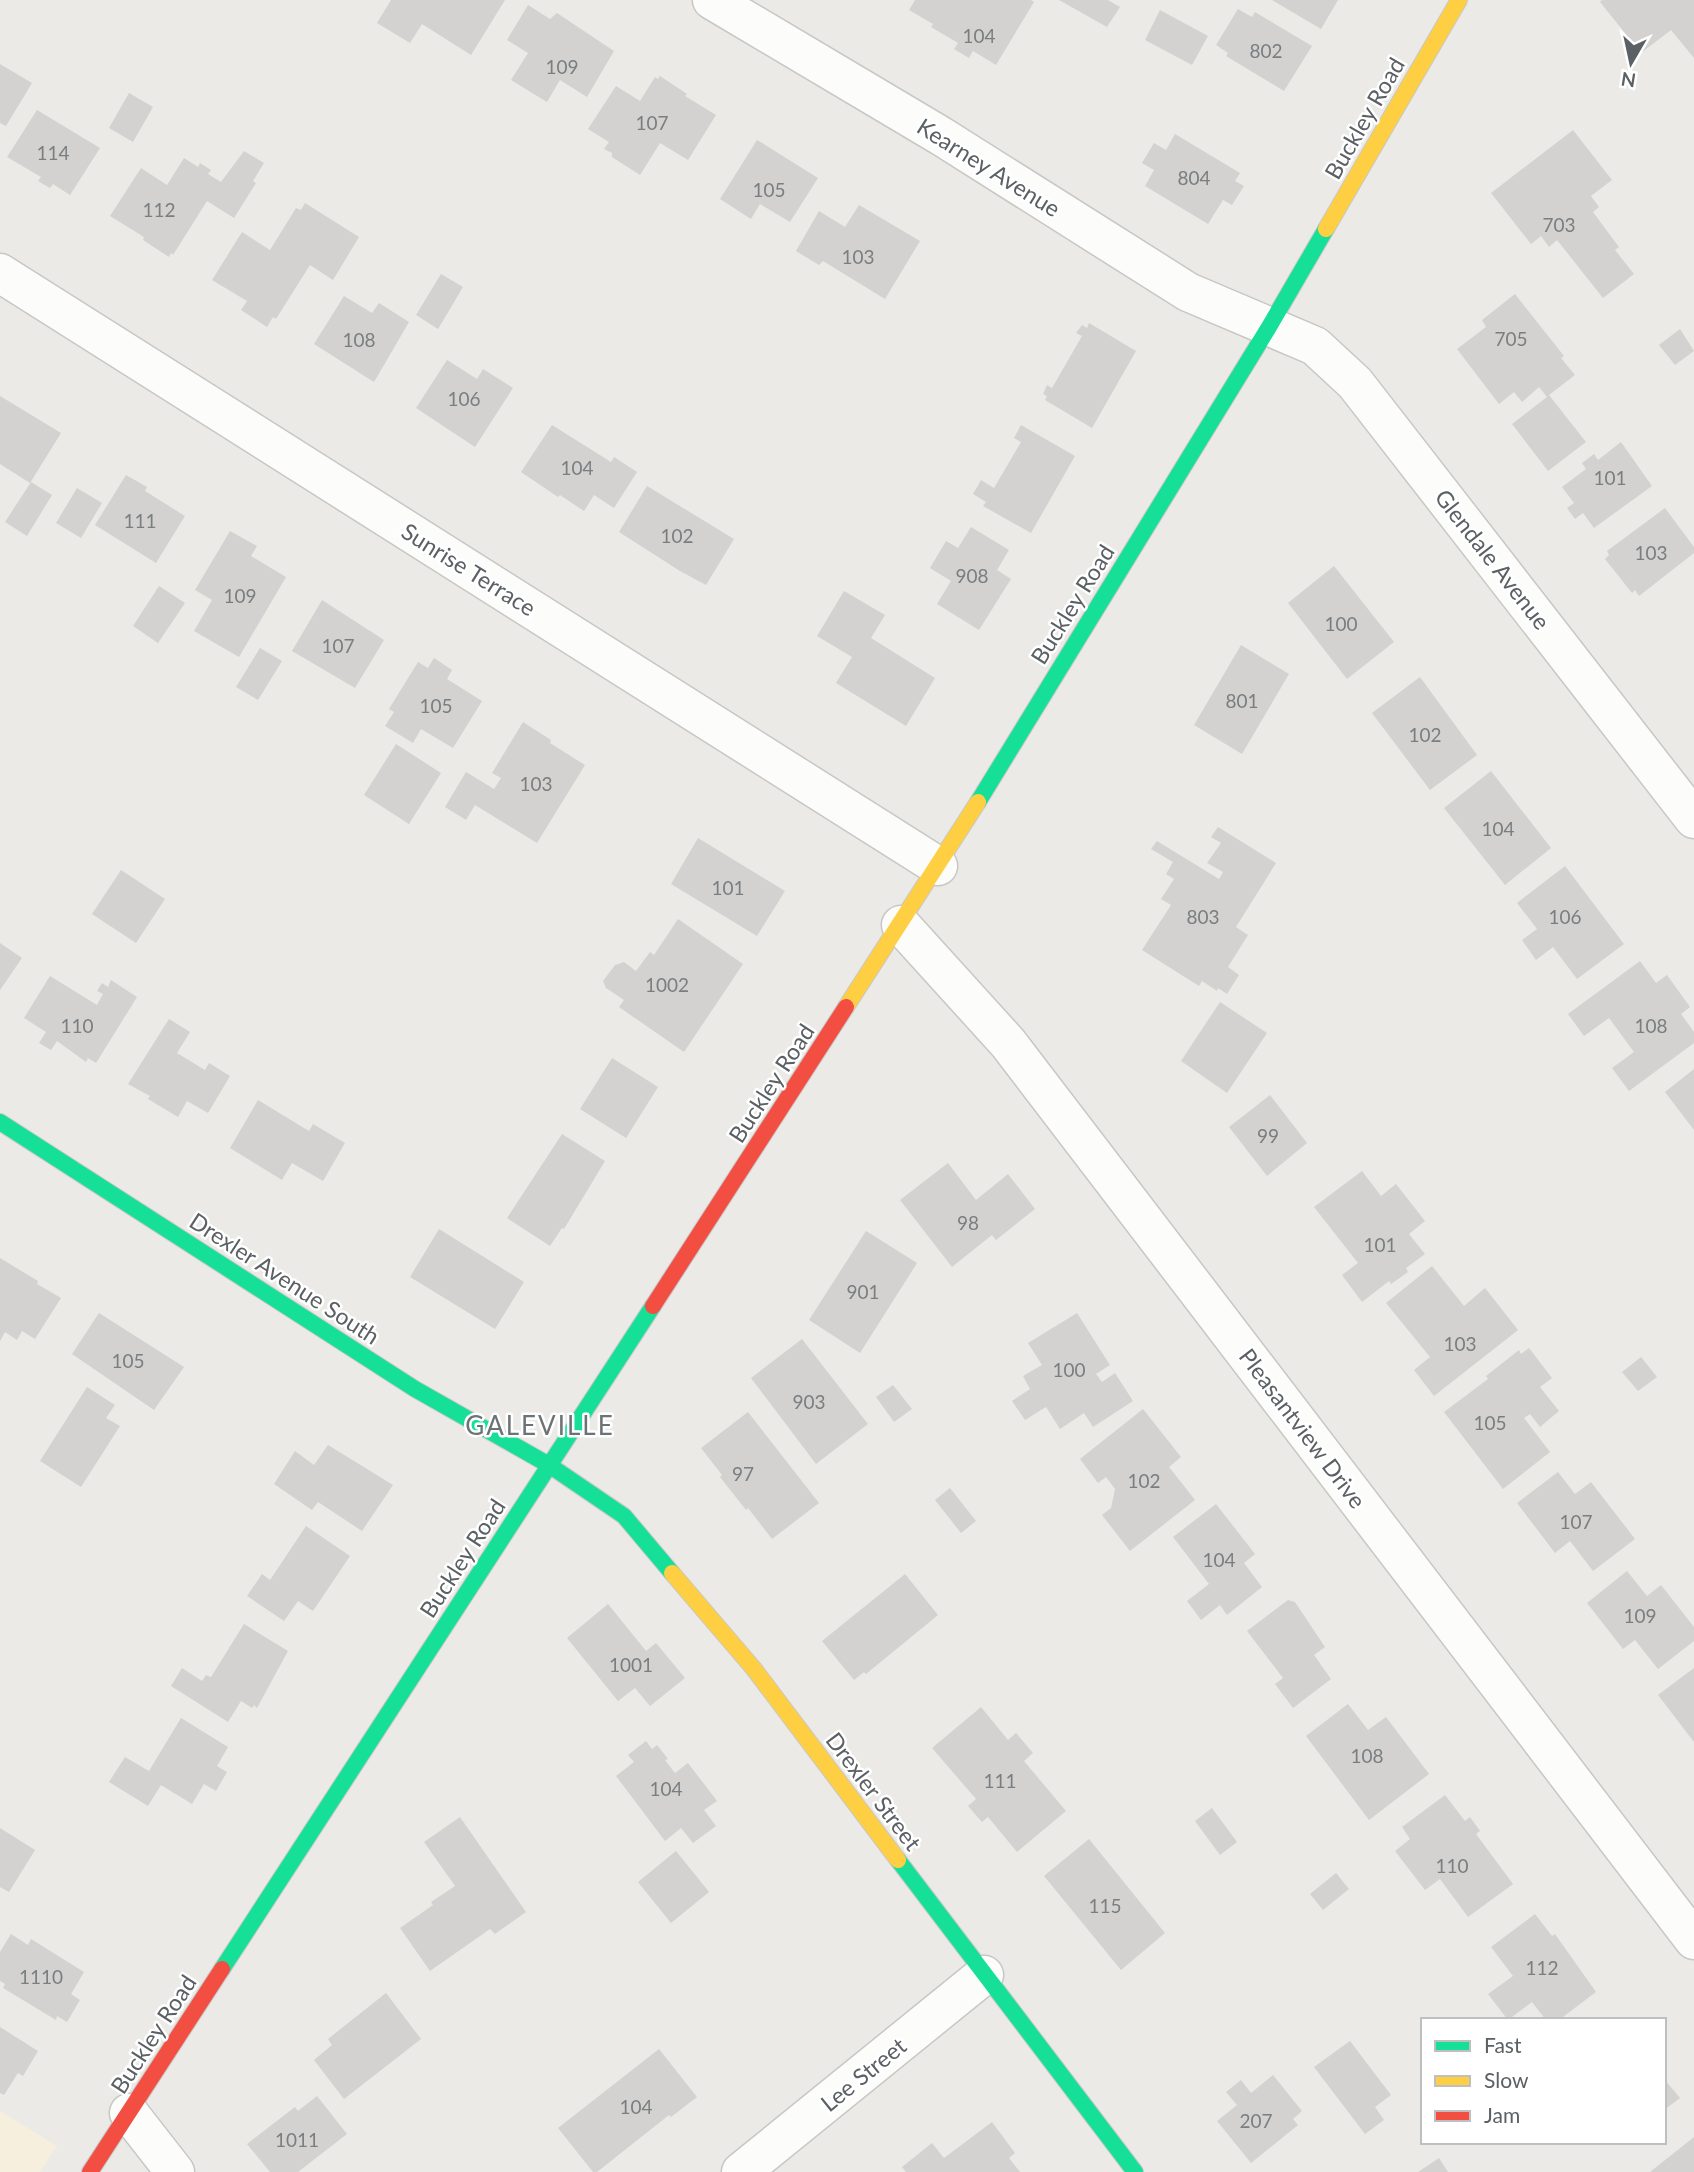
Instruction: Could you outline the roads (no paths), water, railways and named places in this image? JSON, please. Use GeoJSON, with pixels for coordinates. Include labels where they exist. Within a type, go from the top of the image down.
{"type":"FeatureCollection","features":[{"type":"Feature","properties":{"kind":"street","name":"Kearney Avenue"},"geometry":{"type":"LineString","coordinates":[[712,0],[941,136],[1188,292],[1269,327]]}},
{"type":"Feature","properties":{"kind":"street","name":"Buckley Road"},"geometry":{"type":"LineString","coordinates":[[90,2172],[901,925],[1269,327],[1459,0]]}},
{"type":"Feature","properties":{"kind":"street","name":"Sunrise Terrace"},"geometry":{"type":"LineString","coordinates":[[0,273],[938,866]]}},
{"type":"Feature","properties":{"kind":"street","name":"Glendale Avenue"},"geometry":{"type":"LineString","coordinates":[[1269,327],[1315,346],[1355,383],[1694,817]]}},
{"type":"Feature","properties":{"kind":"street","name":"Pleasantview Drive"},"geometry":{"type":"LineString","coordinates":[[901,925],[1008,1043],[1694,1941]]}},
{"type":"Feature","properties":{"kind":"street","name":"Drexler Avenue South"},"geometry":{"type":"LineString","coordinates":[[0,1122],[415,1389],[549,1465]]}},
{"type":"Feature","properties":{"kind":"street","name":"Drexler Street"},"geometry":{"type":"LineString","coordinates":[[549,1465],[624,1516],[754,1669],[1135,2172]]}},
{"type":"Feature","properties":{"kind":"street","name":"Lee Street"},"geometry":{"type":"LineString","coordinates":[[741,2172],[984,1975]]}},
{"type":"Feature","properties":{"kind":"street"},"geometry":{"type":"LineString","coordinates":[[129,2113],[175,2172]]}},
{"type":"Feature","properties":{"kind":"district","name":"GALEVILLE"},"geometry":{"type":"Point","coordinates":[540,1425]}}]}
